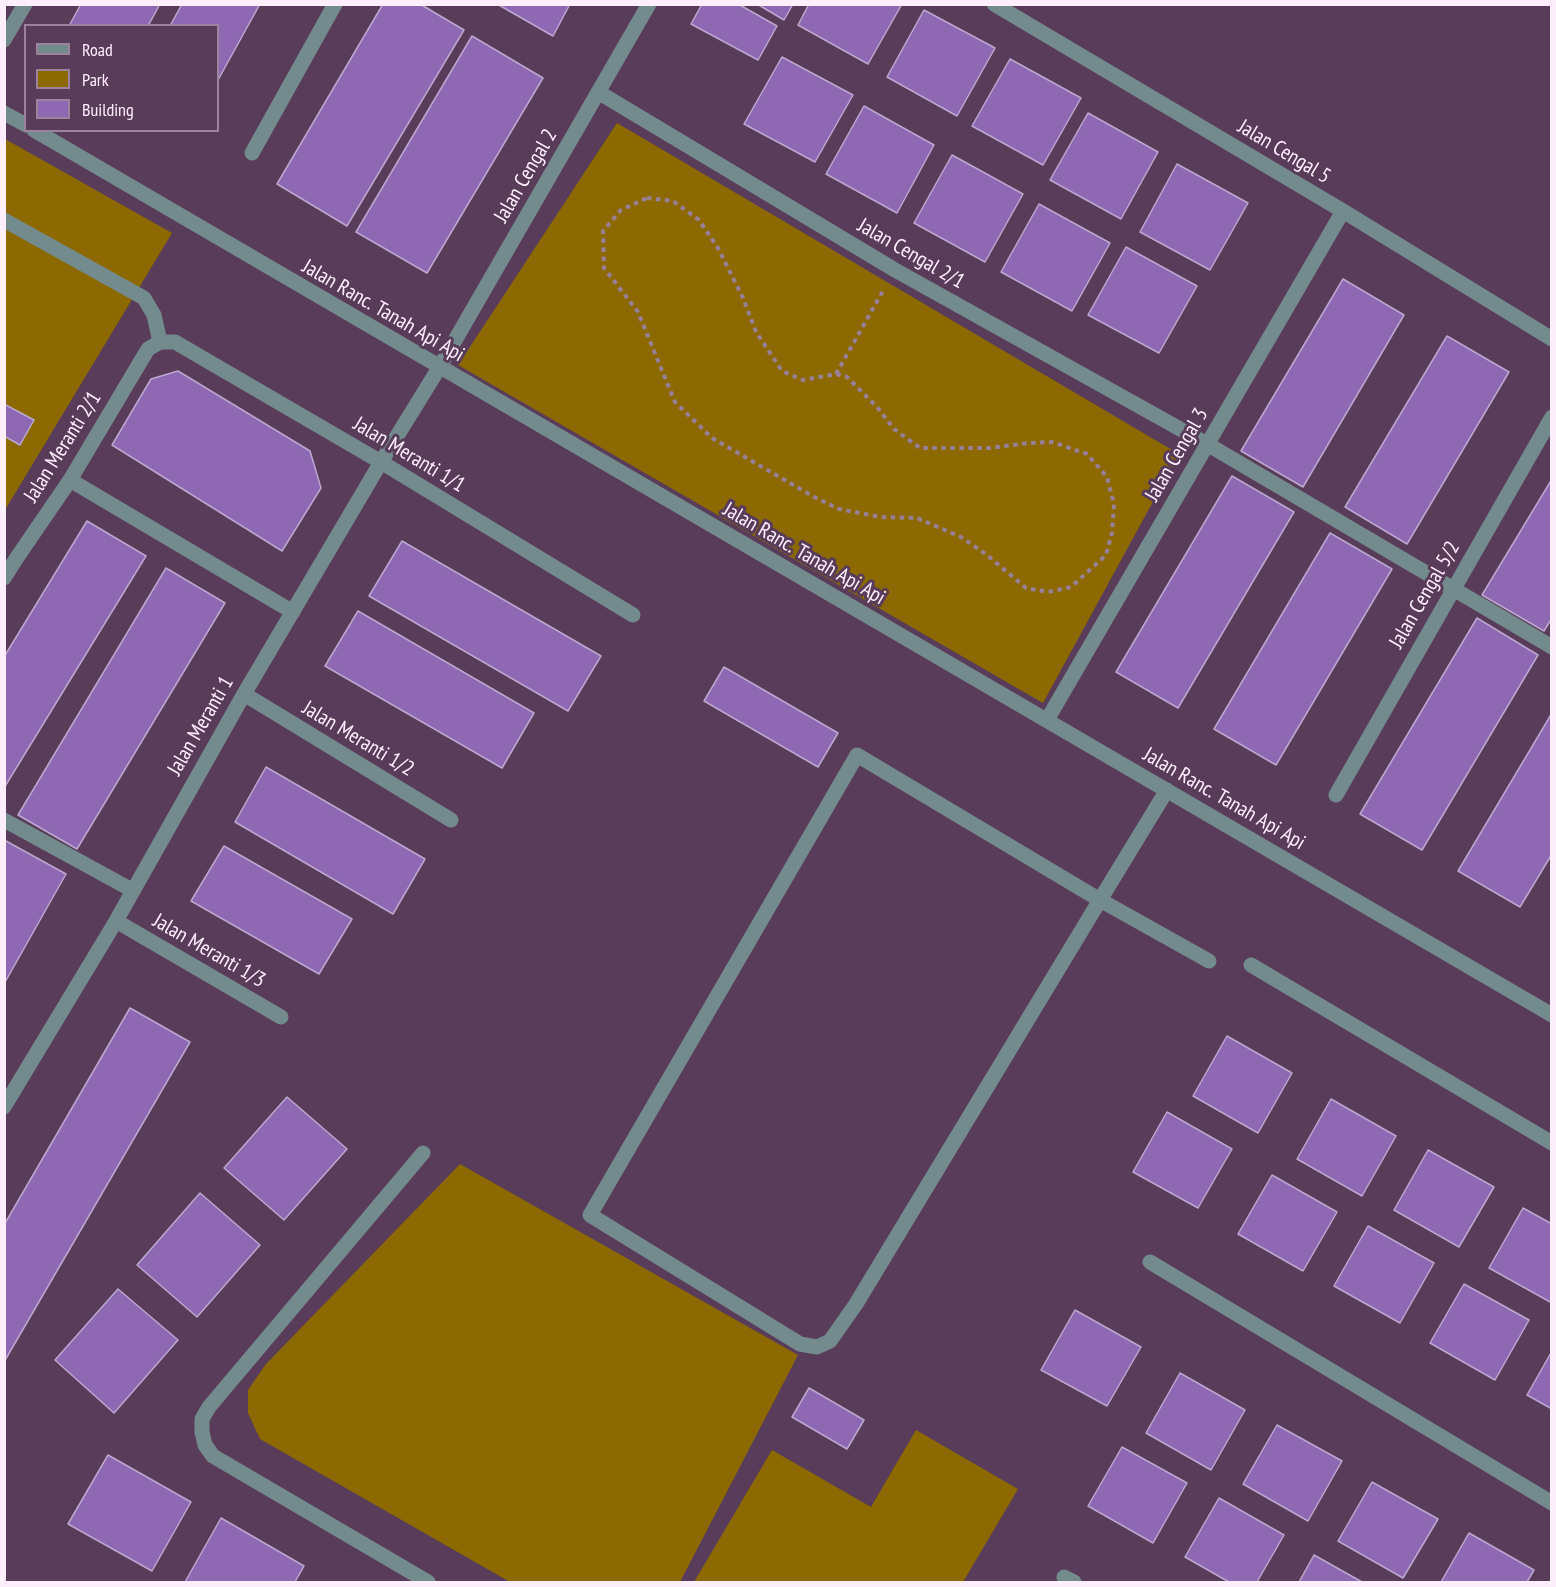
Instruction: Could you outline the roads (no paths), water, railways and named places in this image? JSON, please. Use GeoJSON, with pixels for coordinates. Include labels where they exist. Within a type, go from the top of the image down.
{"type":"FeatureCollection","features":[{"type":"Feature","properties":{"kind":"street"},"geometry":{"type":"LineString","coordinates":[[4,40],[25,4]]}},
{"type":"Feature","properties":{"kind":"street"},"geometry":{"type":"LineString","coordinates":[[252,153],[335,4]]}},
{"type":"Feature","properties":{"kind":"street","name":"Jalan Cengal 2"},"geometry":{"type":"LineString","coordinates":[[439,368],[649,4]]}},
{"type":"Feature","properties":{"kind":"street","name":"Jalan Cengal 5"},"geometry":{"type":"LineString","coordinates":[[994,4],[1344,211],[1551,339]]}},
{"type":"Feature","properties":{"kind":"street","name":"Jalan Cengal 2/1"},"geometry":{"type":"LineString","coordinates":[[598,92],[894,270],[1207,444],[1551,647]]}},
{"type":"Feature","properties":{"kind":"street"},"geometry":{"type":"LineString","coordinates":[[4,113],[24,124]]}},
{"type":"Feature","properties":{"kind":"street","name":"Jalan Ranc. Tanah Api Api"},"geometry":{"type":"LineString","coordinates":[[37,132],[1551,1015]]}},
{"type":"Feature","properties":{"kind":"street","name":"Jalan Cengal 3"},"geometry":{"type":"LineString","coordinates":[[1047,720],[1344,211]]}},
{"type":"Feature","properties":{"kind":"street"},"geometry":{"type":"LineString","coordinates":[[4,220],[144,298],[154,315],[160,342]]}},
{"type":"Feature","properties":{"kind":"street","name":"Jalan Meranti 1/1"},"geometry":{"type":"LineString","coordinates":[[160,342],[175,342],[381,462],[633,615]]}},
{"type":"Feature","properties":{"kind":"street","name":"Jalan Meranti 2/1"},"geometry":{"type":"LineString","coordinates":[[4,578],[10,556],[70,480],[148,350],[160,342]]}},
{"type":"Feature","properties":{"kind":"street","name":"Jalan Meranti 1"},"geometry":{"type":"LineString","coordinates":[[4,1107],[116,921],[243,694],[439,368]]}},
{"type":"Feature","properties":{"kind":"street","name":"Jalan Cengal 5/2"},"geometry":{"type":"LineString","coordinates":[[1336,795],[1551,417]]}},
{"type":"Feature","properties":{"kind":"street"},"geometry":{"type":"LineString","coordinates":[[70,480],[293,612]]}},
{"type":"Feature","properties":{"kind":"street","name":"Jalan Meranti 1/2"},"geometry":{"type":"LineString","coordinates":[[243,694],[451,820]]}},
{"type":"Feature","properties":{"kind":"street"},"geometry":{"type":"LineString","coordinates":[[1167,790],[1100,900],[856,1304],[830,1341],[817,1347],[800,1344],[590,1215],[857,755],[1100,900],[1209,961]]}},
{"type":"Feature","properties":{"kind":"street"},"geometry":{"type":"LineString","coordinates":[[4,820],[132,890]]}},
{"type":"Feature","properties":{"kind":"street","name":"Jalan Meranti 1/3"},"geometry":{"type":"LineString","coordinates":[[116,921],[281,1017]]}},
{"type":"Feature","properties":{"kind":"street"},"geometry":{"type":"LineString","coordinates":[[1251,965],[1551,1143]]}},
{"type":"Feature","properties":{"kind":"street"},"geometry":{"type":"LineString","coordinates":[[423,1153],[209,1407],[202,1419],[202,1432],[205,1445],[213,1456],[428,1582]]}},
{"type":"Feature","properties":{"kind":"street"},"geometry":{"type":"LineString","coordinates":[[1150,1262],[1551,1503]]}}]}
